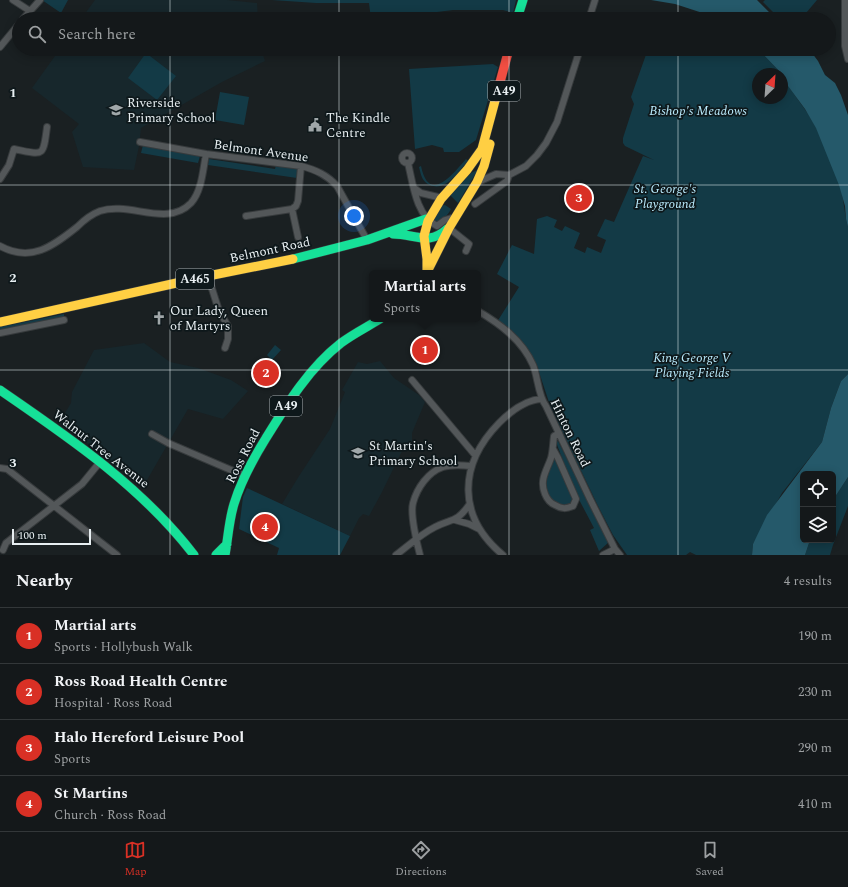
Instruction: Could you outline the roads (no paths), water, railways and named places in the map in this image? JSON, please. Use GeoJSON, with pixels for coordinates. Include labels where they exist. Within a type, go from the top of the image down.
{"type":"FeatureCollection","features":[{"type":"Feature","properties":{"kind":"main road"},"geometry":{"type":"LineString","coordinates":[[519,12],[523,0]]}},
{"type":"Feature","properties":{"kind":"main road"},"geometry":{"type":"LineString","coordinates":[[526,12],[530,0]]}},
{"type":"Feature","properties":{"kind":"main road","name":"A49"},"geometry":{"type":"LineString","coordinates":[[456,216],[482,170],[507,56]]}},
{"type":"Feature","properties":{"kind":"main road","name":"A49"},"geometry":{"type":"LineString","coordinates":[[442,198],[466,172],[479,154],[490,133],[514,56]]}},
{"type":"Feature","properties":{"kind":"main road"},"geometry":{"type":"LineString","coordinates":[[466,172],[478,169],[482,170]]}},
{"type":"Feature","properties":{"kind":"main road"},"geometry":{"type":"LineString","coordinates":[[427,270],[427,259],[423,239],[426,220],[442,198],[455,206],[456,216],[448,228],[428,270]]}},
{"type":"Feature","properties":{"kind":"main road","name":"Belmont Road"},"geometry":{"type":"LineString","coordinates":[[0,322],[208,276],[307,256],[367,240],[426,220]]}},
{"type":"Feature","properties":{"kind":"main road","name":"A465"},"geometry":{"type":"LineString","coordinates":[[388,233],[430,240],[440,236],[448,228]]}},
{"type":"Feature","properties":{"kind":"main road","name":"Ross Road"},"geometry":{"type":"LineString","coordinates":[[225,555],[234,505],[245,476],[286,405],[302,384],[330,353],[342,343],[375,322]]}},
{"type":"Feature","properties":{"kind":"main road","name":"Walnut Tree Avenue"},"geometry":{"type":"LineString","coordinates":[[0,390],[30,410],[100,462],[142,497],[194,555]]}},
{"type":"Feature","properties":{"kind":"main road"},"geometry":{"type":"LineString","coordinates":[[216,555],[227,544]]}},
{"type":"Feature","properties":{"kind":"street"},"geometry":{"type":"LineString","coordinates":[[13,0],[30,11],[40,0]]}},
{"type":"Feature","properties":{"kind":"street"},"geometry":{"type":"LineString","coordinates":[[591,12],[594,0]]}},
{"type":"Feature","properties":{"kind":"street"},"geometry":{"type":"LineString","coordinates":[[845,0],[845,46],[848,60]]}},
{"type":"Feature","properties":{"kind":"street"},"geometry":{"type":"LineString","coordinates":[[0,47],[12,32]]}},
{"type":"Feature","properties":{"kind":"street"},"geometry":{"type":"LineString","coordinates":[[482,170],[496,174],[509,175],[526,166],[537,155],[550,136],[557,122],[578,56]]}},
{"type":"Feature","properties":{"kind":"street"},"geometry":{"type":"LineString","coordinates":[[0,179],[10,165],[14,149],[36,153],[41,152],[44,149],[47,127]]}},
{"type":"Feature","properties":{"kind":"street","name":"Belmont Avenue"},"geometry":{"type":"LineString","coordinates":[[140,142],[206,154],[301,166],[322,174],[337,186],[367,240]]}},
{"type":"Feature","properties":{"kind":"street"},"geometry":{"type":"LineString","coordinates":[[0,246],[22,253],[37,252],[55,244],[83,222],[99,212],[113,209],[128,209],[160,215],[174,213],[191,203],[196,194],[206,154]]}},
{"type":"Feature","properties":{"kind":"street"},"geometry":{"type":"LineString","coordinates":[[408,163],[418,204],[426,220],[437,226],[445,220],[456,216]]}},
{"type":"Feature","properties":{"kind":"street"},"geometry":{"type":"LineString","coordinates":[[246,216],[292,209],[296,206],[298,201],[301,166]]}},
{"type":"Feature","properties":{"kind":"street"},"geometry":{"type":"LineString","coordinates":[[476,182],[496,174]]}},
{"type":"Feature","properties":{"kind":"street"},"geometry":{"type":"LineString","coordinates":[[474,204],[507,181],[509,175]]}},
{"type":"Feature","properties":{"kind":"street"},"geometry":{"type":"LineString","coordinates":[[414,188],[421,193],[442,198]]}},
{"type":"Feature","properties":{"kind":"street"},"geometry":{"type":"LineString","coordinates":[[292,209],[298,237]]}},
{"type":"Feature","properties":{"kind":"street"},"geometry":{"type":"LineString","coordinates":[[448,228],[468,244],[466,252]]}},
{"type":"Feature","properties":{"kind":"street"},"geometry":{"type":"LineString","coordinates":[[208,276],[219,311],[228,326],[226,348]]}},
{"type":"Feature","properties":{"kind":"street","name":"Hinton Road"},"geometry":{"type":"LineString","coordinates":[[481,313],[497,322],[525,351],[532,365],[541,392],[541,399],[546,406],[615,549],[620,555]]}},
{"type":"Feature","properties":{"kind":"street"},"geometry":{"type":"LineString","coordinates":[[0,333],[64,320]]}},
{"type":"Feature","properties":{"kind":"street"},"geometry":{"type":"LineString","coordinates":[[412,380],[475,455]]}},
{"type":"Feature","properties":{"kind":"street"},"geometry":{"type":"LineString","coordinates":[[503,555],[493,547],[479,529],[469,505],[468,487],[471,466],[475,455],[492,430],[504,418],[518,407],[541,399]]}},
{"type":"Feature","properties":{"kind":"street"},"geometry":{"type":"LineString","coordinates":[[152,434],[168,443],[245,476]]}},
{"type":"Feature","properties":{"kind":"street"},"geometry":{"type":"LineString","coordinates":[[553,449],[576,499],[573,506],[569,508],[564,509],[553,504],[544,492],[543,479],[551,458],[554,436],[559,434]]}},
{"type":"Feature","properties":{"kind":"street"},"geometry":{"type":"LineString","coordinates":[[2,551],[6,543],[82,484],[100,462]]}},
{"type":"Feature","properties":{"kind":"street"},"geometry":{"type":"LineString","coordinates":[[420,555],[415,539],[412,504],[419,487],[433,472],[442,467],[451,465],[471,466]]}},
{"type":"Feature","properties":{"kind":"street"},"geometry":{"type":"LineString","coordinates":[[0,468],[7,469],[117,555]]}},
{"type":"Feature","properties":{"kind":"street"},"geometry":{"type":"LineString","coordinates":[[396,555],[415,539],[436,526],[455,520],[469,505]]}},
{"type":"Feature","properties":{"kind":"street"},"geometry":{"type":"LineString","coordinates":[[455,520],[479,529]]}},
{"type":"Feature","properties":{"kind":"street"},"geometry":{"type":"LineString","coordinates":[[603,555],[615,549]]}},
{"type":"Feature","properties":{"kind":"place","name":"Riverside Primary School"},"geometry":{"type":"Point","coordinates":[116,110]}},
{"type":"Feature","properties":{"kind":"place","name":"The Kindle Centre"},"geometry":{"type":"Point","coordinates":[315,125]}},
{"type":"Feature","properties":{"kind":"place","name":"Halo Hereford Leisure Pool"},"geometry":{"type":"Point","coordinates":[579,198]}},
{"type":"Feature","properties":{"kind":"place","name":"Our Lady, Queen of Martyrs"},"geometry":{"type":"Point","coordinates":[159,318]}},
{"type":"Feature","properties":{"kind":"place","name":"Martial arts"},"geometry":{"type":"Point","coordinates":[425,350]}},
{"type":"Feature","properties":{"kind":"place","name":"Ross Road Health Centre"},"geometry":{"type":"Point","coordinates":[266,373]}},
{"type":"Feature","properties":{"kind":"place","name":"St Martin's Primary School"},"geometry":{"type":"Point","coordinates":[358,453]}},
{"type":"Feature","properties":{"kind":"place","name":"St Martins"},"geometry":{"type":"Point","coordinates":[265,527]}},
{"type":"Feature","properties":{"kind":"park label","name":"Bishop's Meadows"},"geometry":{"type":"Point","coordinates":[698,111]}},
{"type":"Feature","properties":{"kind":"park label","name":"St. George's Playground"},"geometry":{"type":"Point","coordinates":[665,196]}},
{"type":"Feature","properties":{"kind":"park label","name":"King George V Playing Fields"},"geometry":{"type":"Point","coordinates":[692,366]}}]}
